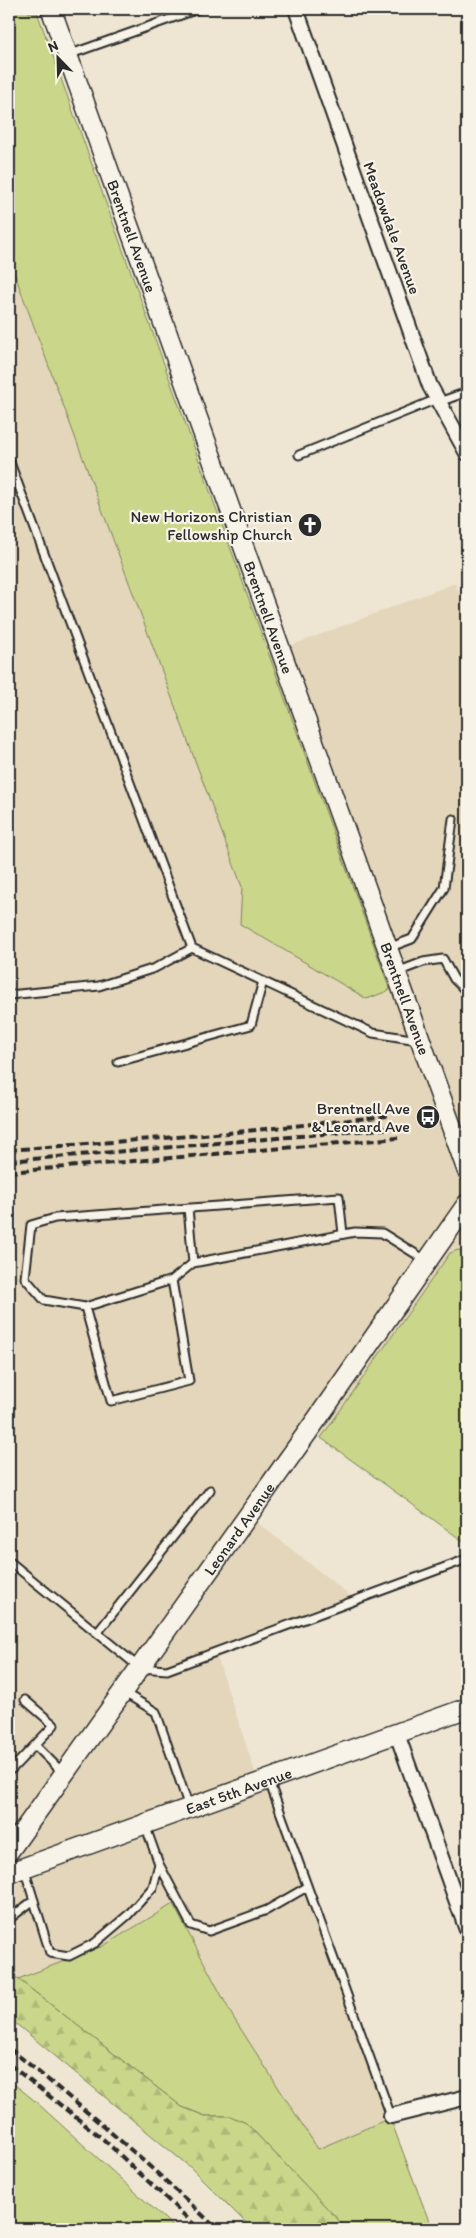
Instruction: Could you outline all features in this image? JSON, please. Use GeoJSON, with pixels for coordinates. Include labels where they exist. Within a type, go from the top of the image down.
{"type":"FeatureCollection","features":[{"type":"Feature","properties":{"kind":"street","name":"Brentnell Avenue"},"geometry":{"type":"LineString","coordinates":[[51,9],[467,1170]]}},
{"type":"Feature","properties":{"kind":"street","name":"Meadowdale Avenue"},"geometry":{"type":"LineString","coordinates":[[296,9],[427,376],[467,453]]}},
{"type":"Feature","properties":{"kind":"street","name":"Leonard Avenue"},"geometry":{"type":"LineString","coordinates":[[9,1851],[467,1204]]}},
{"type":"Feature","properties":{"kind":"street","name":"East 5th Avenue"},"geometry":{"type":"LineString","coordinates":[[16,1870],[269,1781],[467,1708]]}},
{"type":"Feature","properties":{"kind":"street"},"geometry":{"type":"LineString","coordinates":[[396,1734],[467,1930]]}},
{"type":"Feature","properties":{"kind":"street"},"geometry":{"type":"LineString","coordinates":[[391,2116],[467,2097]]}},
{"type":"Feature","properties":{"kind":"lane"},"geometry":{"type":"LineString","coordinates":[[67,55],[198,9]]}},
{"type":"Feature","properties":{"kind":"lane"},"geometry":{"type":"LineString","coordinates":[[299,455],[438,400],[467,392]]}},
{"type":"Feature","properties":{"kind":"lane"},"geometry":{"type":"LineString","coordinates":[[9,460],[192,948],[373,1032],[420,1040]]}},
{"type":"Feature","properties":{"kind":"lane"},"geometry":{"type":"LineString","coordinates":[[387,948],[412,940],[444,888],[453,819]]}},
{"type":"Feature","properties":{"kind":"lane"},"geometry":{"type":"LineString","coordinates":[[9,995],[99,986],[155,968],[192,948]]}},
{"type":"Feature","properties":{"kind":"lane"},"geometry":{"type":"LineString","coordinates":[[396,972],[424,962],[443,959],[454,979],[467,992]]}},
{"type":"Feature","properties":{"kind":"lane"},"geometry":{"type":"LineString","coordinates":[[118,1062],[251,1025],[263,981]]}},
{"type":"Feature","properties":{"kind":"lane"},"geometry":{"type":"LineString","coordinates":[[343,1234],[339,1196],[55,1218],[31,1225],[25,1278],[44,1300],[85,1307],[172,1280],[193,1263],[355,1232],[382,1233],[427,1261]]}},
{"type":"Feature","properties":{"kind":"lane"},"geometry":{"type":"LineString","coordinates":[[188,1208],[193,1263]]}},
{"type":"Feature","properties":{"kind":"lane"},"geometry":{"type":"LineString","coordinates":[[85,1307],[111,1401],[189,1380],[172,1280]]}},
{"type":"Feature","properties":{"kind":"lane"},"geometry":{"type":"LineString","coordinates":[[98,1632],[210,1490]]}},
{"type":"Feature","properties":{"kind":"lane"},"geometry":{"type":"LineString","coordinates":[[9,1561],[140,1668],[167,1670],[467,1559]]}},
{"type":"Feature","properties":{"kind":"lane"},"geometry":{"type":"LineString","coordinates":[[122,1692],[156,1712],[190,1809]]}},
{"type":"Feature","properties":{"kind":"lane"},"geometry":{"type":"LineString","coordinates":[[9,1769],[12,1769],[54,1725],[25,1700]]}},
{"type":"Feature","properties":{"kind":"lane"},"geometry":{"type":"LineString","coordinates":[[35,1745],[64,1774]]}},
{"type":"Feature","properties":{"kind":"lane"},"geometry":{"type":"LineString","coordinates":[[269,1781],[391,2116]]}},
{"type":"Feature","properties":{"kind":"lane"},"geometry":{"type":"LineString","coordinates":[[145,1824],[159,1864],[191,1925],[210,1931],[267,1910],[307,1887]]}},
{"type":"Feature","properties":{"kind":"lane"},"geometry":{"type":"LineString","coordinates":[[16,1870],[34,1900],[50,1953],[69,1956],[95,1943],[128,1915],[153,1887],[159,1864]]}},
{"type":"Feature","properties":{"kind":"lane"},"geometry":{"type":"LineString","coordinates":[[9,1919],[34,1900]]}},
{"type":"Feature","properties":{"kind":"shaded area"},"geometry":{"type":"Polygon","coordinates":[[[9,259],[242,887],[240,924],[390,989],[269,654],[455,583],[467,613],[467,1252],[458,1251],[450,1253],[321,1438],[309,1431],[249,1516],[356,1600],[215,1651],[258,1781],[276,1796],[390,2118],[318,2149],[233,2017],[173,1904],[103,1946],[18,1979],[9,1972],[9,259]]]}},
{"type":"Feature","properties":{"kind":"green space"},"geometry":{"type":"Polygon","coordinates":[[[9,9],[27,9],[29,13],[37,12],[390,990],[367,999],[240,924],[242,887],[9,259],[9,9]]]}},
{"type":"Feature","properties":{"kind":"green space"},"geometry":{"type":"Polygon","coordinates":[[[458,1250],[467,1252],[467,1544],[321,1438],[450,1253],[458,1250]]]}},
{"type":"Feature","properties":{"kind":"green space"},"geometry":{"type":"Polygon","coordinates":[[[173,1904],[233,2017],[318,2149],[390,2118],[432,2229],[347,2229],[246,2123],[230,2116],[205,2116],[182,2107],[18,1979],[103,1946],[173,1904]]]}},
{"type":"Feature","properties":{"kind":"green space"},"geometry":{"type":"Polygon","coordinates":[[[9,1972],[182,2107],[205,2116],[230,2116],[246,2123],[347,2229],[252,2229],[191,2168],[9,2018],[9,1972]]]}},
{"type":"Feature","properties":{"kind":"green space"},"geometry":{"type":"Polygon","coordinates":[[[9,2080],[35,2101],[176,2229],[9,2229],[9,2080]]]}},
{"type":"Feature","properties":{"kind":"railway"},"geometry":{"type":"LineString","coordinates":[[9,1150],[228,1133],[387,1116]]}},
{"type":"Feature","properties":{"kind":"railway"},"geometry":{"type":"LineString","coordinates":[[9,1161],[393,1128]]}},
{"type":"Feature","properties":{"kind":"railway"},"geometry":{"type":"LineString","coordinates":[[9,1172],[398,1138]]}},
{"type":"Feature","properties":{"kind":"railway"},"geometry":{"type":"LineString","coordinates":[[9,2048],[115,2136],[217,2229]]}},
{"type":"Feature","properties":{"kind":"railway"},"geometry":{"type":"LineString","coordinates":[[9,2064],[103,2139],[199,2229]]}},
{"type":"Feature","properties":{"kind":"place","name":"New Horizons Christian Fellowship Church"},"geometry":{"type":"Point","coordinates":[310,525]}},
{"type":"Feature","properties":{"kind":"place","name":"Brentnell Ave & Leonard Ave"},"geometry":{"type":"Point","coordinates":[428,1117]}}]}
